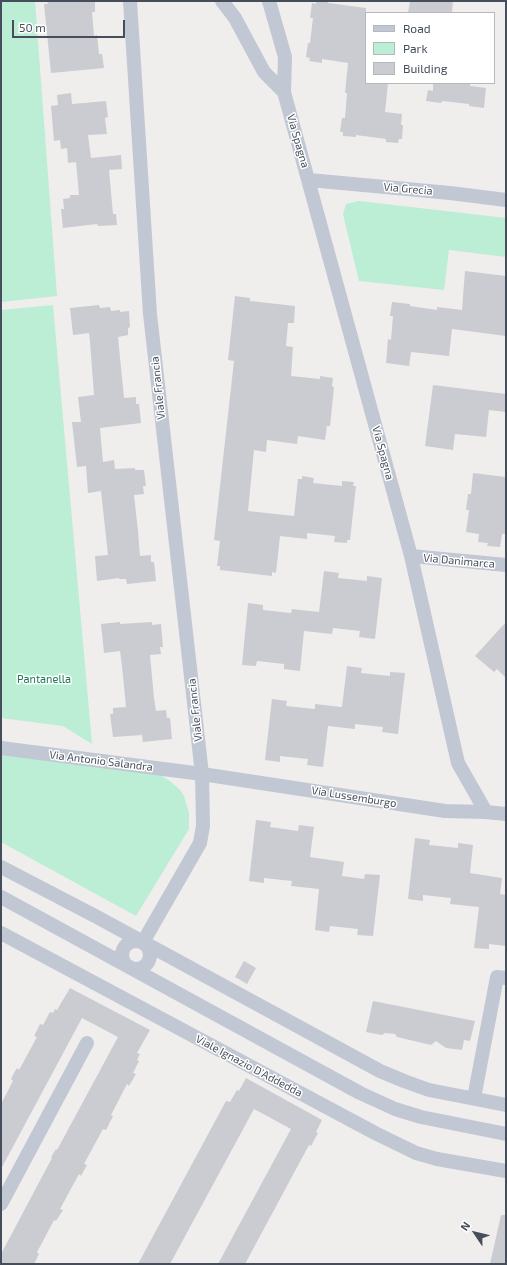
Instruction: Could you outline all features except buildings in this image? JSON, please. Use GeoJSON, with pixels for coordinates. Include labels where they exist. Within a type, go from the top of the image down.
{"type":"FeatureCollection","features":[{"type":"Feature","properties":{"kind":"street","name":"Viale Francia"},"geometry":{"type":"LineString","coordinates":[[130,1],[150,314],[202,774],[203,826],[200,843],[143,942]]}},
{"type":"Feature","properties":{"kind":"street","name":"Via Spagna"},"geometry":{"type":"LineString","coordinates":[[222,1],[235,18],[264,72],[284,92]]}},
{"type":"Feature","properties":{"kind":"street","name":"Via Spagna"},"geometry":{"type":"LineString","coordinates":[[269,1],[286,57],[284,92],[411,556],[458,762],[486,812]]}},
{"type":"Feature","properties":{"kind":"street","name":"Via Grecia"},"geometry":{"type":"LineString","coordinates":[[309,180],[450,193],[506,200]]}},
{"type":"Feature","properties":{"kind":"street","name":"Via Danimarca"},"geometry":{"type":"LineString","coordinates":[[411,556],[506,565]]}},
{"type":"Feature","properties":{"kind":"street","name":"Via Antonio Salandra"},"geometry":{"type":"LineString","coordinates":[[1,748],[202,774]]}},
{"type":"Feature","properties":{"kind":"street","name":"Via Lussemburgo"},"geometry":{"type":"LineString","coordinates":[[202,774],[445,811],[506,814]]}},
{"type":"Feature","properties":{"kind":"street"},"geometry":{"type":"LineString","coordinates":[[1,867],[143,942],[380,1071],[429,1090],[506,1105]]}},
{"type":"Feature","properties":{"kind":"street"},"geometry":{"type":"LineString","coordinates":[[1,897],[354,1089],[395,1109],[421,1117],[506,1134]]}},
{"type":"Feature","properties":{"kind":"street","name":"Viale Ignazio D'Addedda"},"geometry":{"type":"LineString","coordinates":[[1,933],[375,1133],[416,1153],[437,1159],[506,1172]]}},
{"type":"Feature","properties":{"kind":"street"},"geometry":{"type":"LineString","coordinates":[[131,941],[143,942],[149,950],[150,955],[148,962],[140,968],[130,968],[123,961],[122,949],[131,941]]}},
{"type":"Feature","properties":{"kind":"street"},"geometry":{"type":"LineString","coordinates":[[474,1098],[497,977],[506,978]]}},
{"type":"Feature","properties":{"kind":"street"},"geometry":{"type":"LineString","coordinates":[[1,1204],[87,1043]]}},
{"type":"Feature","properties":{"kind":"green space"},"geometry":{"type":"Polygon","coordinates":[[[1,1],[35,1],[57,296],[1,302],[1,1]]]}},
{"type":"Feature","properties":{"kind":"green space"},"geometry":{"type":"Polygon","coordinates":[[[359,201],[506,218],[506,257],[449,250],[444,290],[359,281],[343,214],[346,204],[359,201]]]}},
{"type":"Feature","properties":{"kind":"green space","name":"Pantanella"},"geometry":{"type":"Polygon","coordinates":[[[53,305],[92,744],[63,726],[1,718],[1,310],[53,305]]]}},
{"type":"Feature","properties":{"kind":"green space"},"geometry":{"type":"Polygon","coordinates":[[[1,753],[158,773],[180,790],[184,796],[189,813],[189,829],[136,916],[1,842],[1,753]]]}}]}
